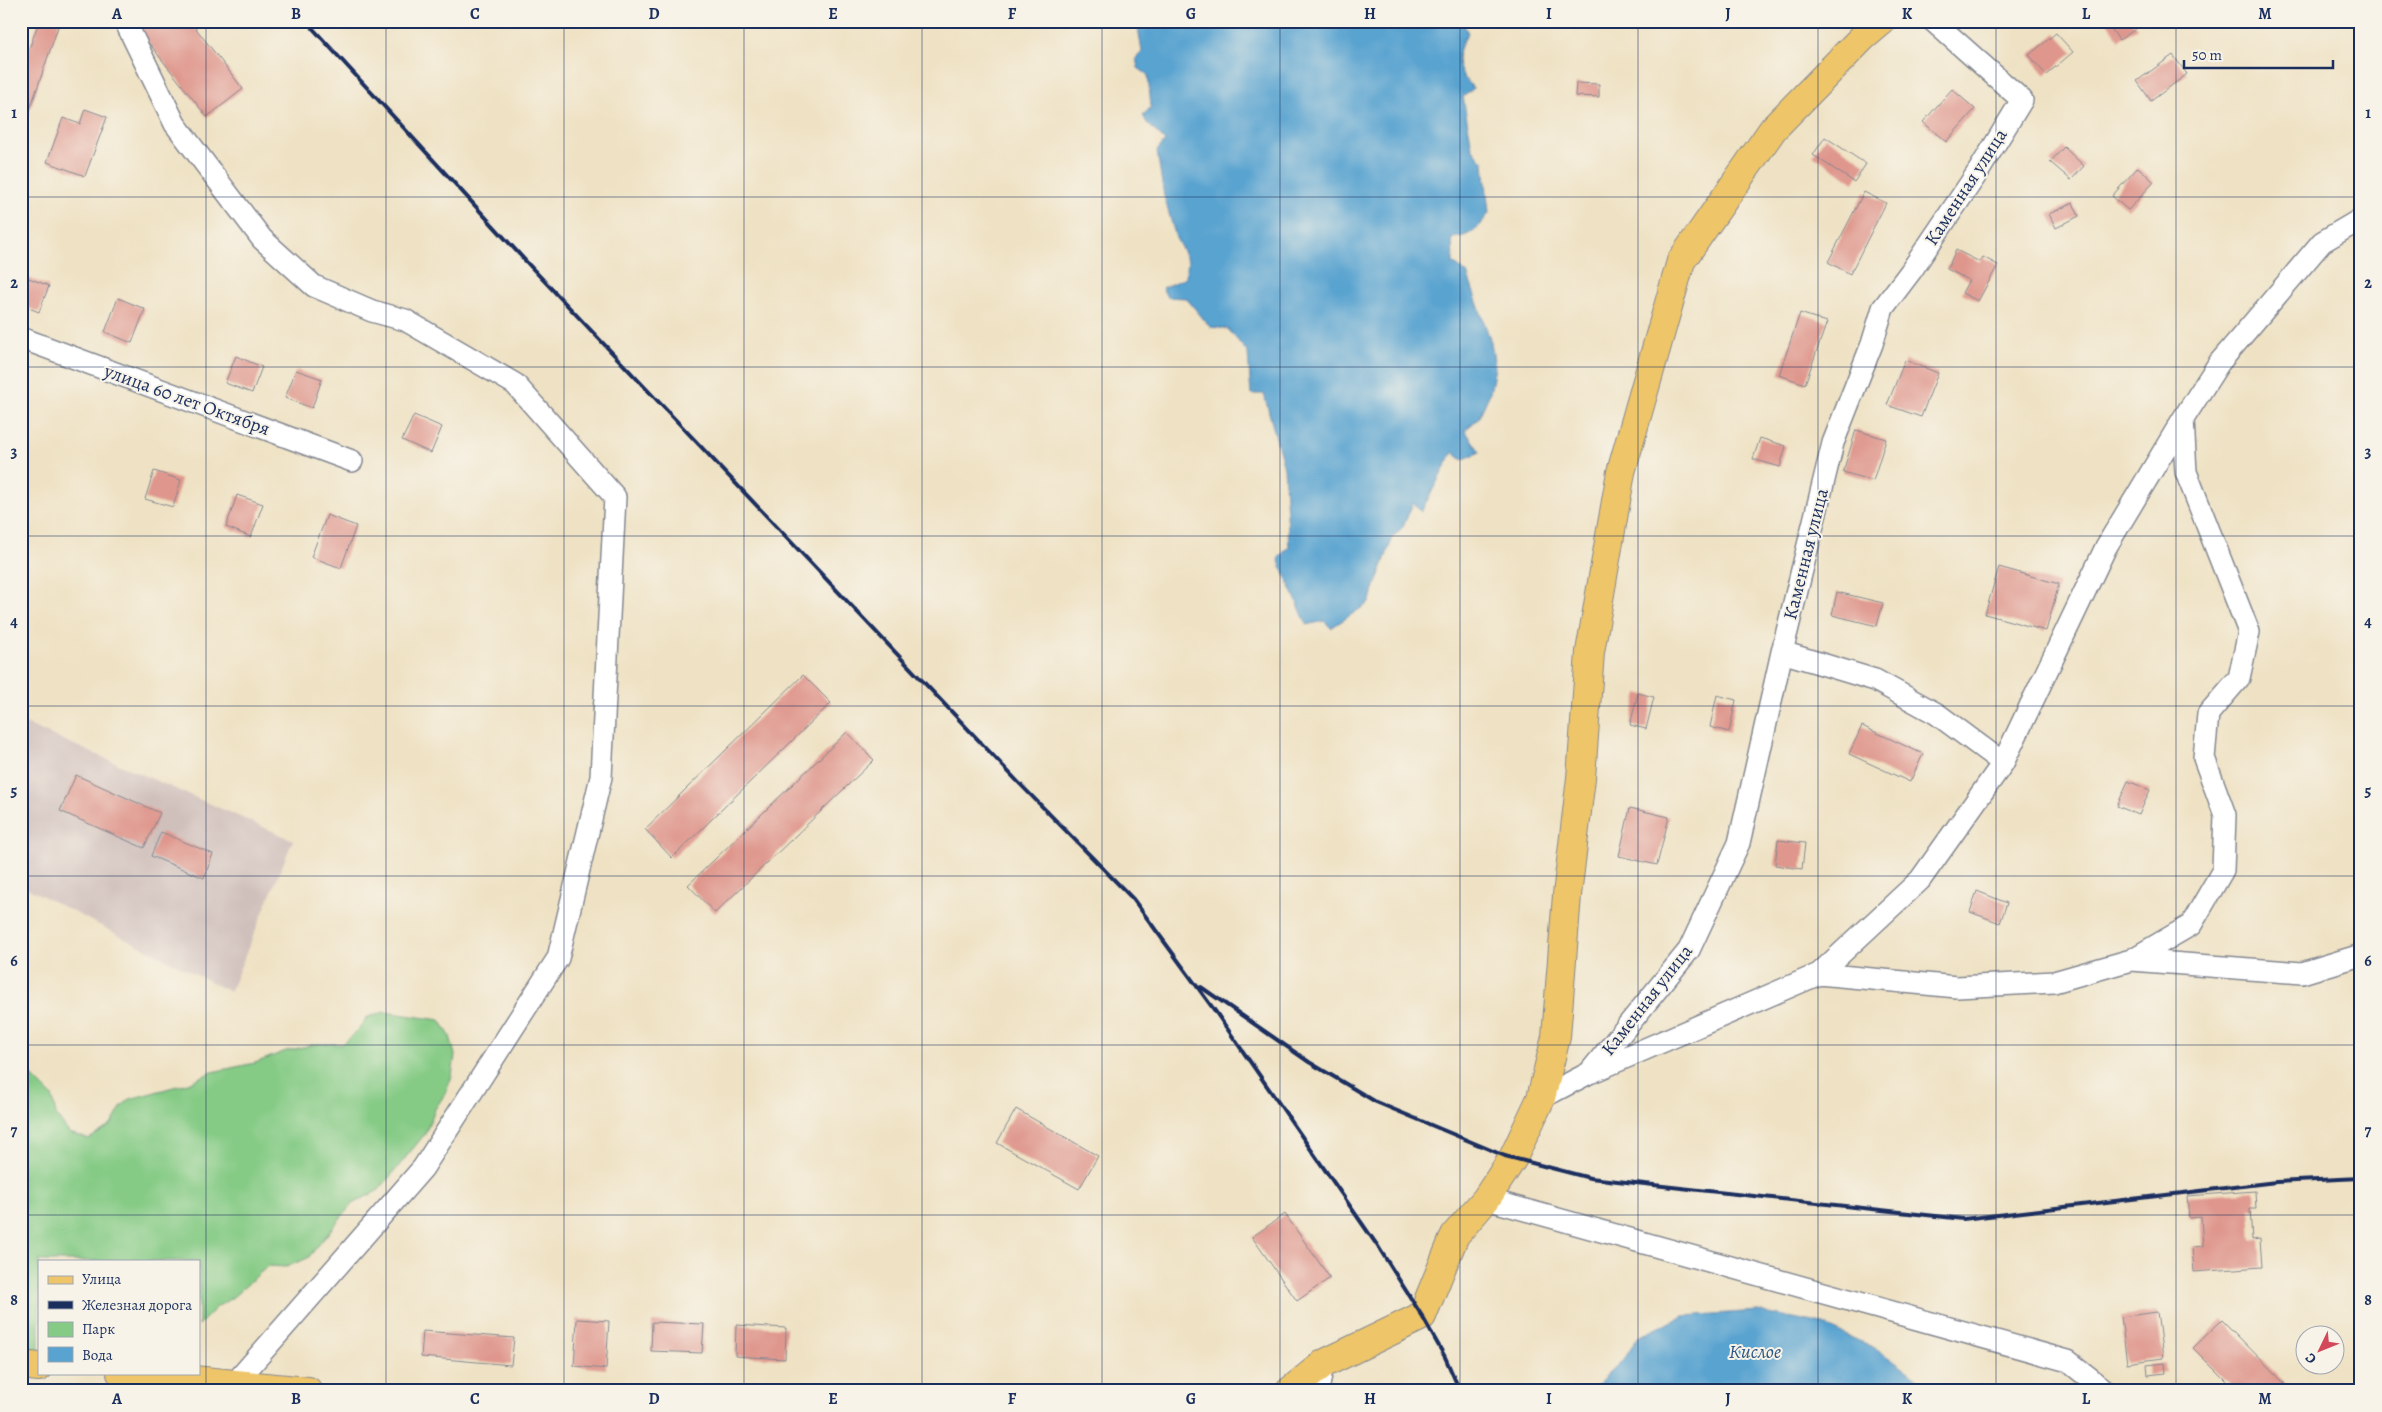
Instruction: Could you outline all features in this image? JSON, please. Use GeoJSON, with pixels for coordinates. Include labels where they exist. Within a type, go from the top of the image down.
{"type":"FeatureCollection","features":[{"type":"Feature","properties":{"kind":"main road"},"geometry":{"type":"LineString","coordinates":[[1290,1391],[1323,1364],[1422,1316],[1455,1235],[1486,1199],[1513,1158],[1541,1098],[1556,1037],[1567,895],[1581,778],[1590,652],[1622,472],[1680,261],[1773,129],[1882,21]]}},
{"type":"Feature","properties":{"kind":"main road"},"geometry":{"type":"LineString","coordinates":[[21,1365],[38,1367]]}},
{"type":"Feature","properties":{"kind":"main road"},"geometry":{"type":"LineString","coordinates":[[134,1374],[236,1382],[308,1391]]}},
{"type":"Feature","properties":{"kind":"street"},"geometry":{"type":"LineString","coordinates":[[125,21],[175,124],[262,239],[314,286],[372,311],[405,320],[515,384],[615,497],[601,777],[558,958],[423,1168],[236,1382]]}},
{"type":"Feature","properties":{"kind":"street","name":"Каменная улица"},"geometry":{"type":"LineString","coordinates":[[1541,1098],[1589,1073],[1689,950],[1739,843],[1782,652],[1833,444],[1872,344],[1883,308],[1911,271],[1978,172],[2022,100],[1933,21]]}},
{"type":"Feature","properties":{"kind":"street"},"geometry":{"type":"LineString","coordinates":[[1589,1073],[1819,974],[1920,880],[2003,763],[2106,547],[2183,419],[2220,363],[2322,242],[2361,219]]}},
{"type":"Feature","properties":{"kind":"street","name":"улица 60 лет Октября"},"geometry":{"type":"LineString","coordinates":[[21,338],[352,461]]}},
{"type":"Feature","properties":{"kind":"street"},"geometry":{"type":"LineString","coordinates":[[1819,974],[1957,987],[2054,982],[2131,960],[2191,925],[2223,870],[2225,816],[2204,758],[2208,714],[2239,678],[2249,632],[2186,472],[2183,419]]}},
{"type":"Feature","properties":{"kind":"street"},"geometry":{"type":"LineString","coordinates":[[1782,652],[1875,680],[1937,714],[2003,763]]}},
{"type":"Feature","properties":{"kind":"street"},"geometry":{"type":"LineString","coordinates":[[2131,960],[2302,973],[2361,955]]}},
{"type":"Feature","properties":{"kind":"street"},"geometry":{"type":"LineString","coordinates":[[1486,1199],[2068,1361],[2106,1391]]}},
{"type":"Feature","properties":{"kind":"street"},"geometry":{"type":"LineString","coordinates":[[1318,1391],[1323,1364]]}},
{"type":"Feature","properties":{"kind":"shaded area"},"geometry":{"type":"Polygon","coordinates":[[[26,724],[293,840],[230,992],[21,885],[21,738],[26,724]]]}},
{"type":"Feature","properties":{"kind":"green space"},"geometry":{"type":"Polygon","coordinates":[[[384,1012],[440,1020],[450,1036],[455,1055],[452,1076],[425,1134],[379,1190],[352,1204],[308,1258],[286,1267],[268,1266],[233,1297],[217,1307],[200,1324],[200,1260],[38,1260],[38,1350],[21,1348],[21,1078],[31,1075],[52,1096],[56,1115],[69,1133],[89,1139],[111,1125],[122,1106],[130,1099],[188,1083],[212,1072],[255,1063],[286,1051],[316,1044],[342,1044],[355,1033],[368,1017],[384,1012]]]}},
{"type":"Feature","properties":{"kind":"water"},"geometry":{"type":"Polygon","coordinates":[[[1137,21],[1462,21],[1468,33],[1460,48],[1458,62],[1463,75],[1474,88],[1463,97],[1472,148],[1484,163],[1489,213],[1474,231],[1464,236],[1452,238],[1453,263],[1467,273],[1491,342],[1495,367],[1490,393],[1478,419],[1465,430],[1480,452],[1462,460],[1453,452],[1421,512],[1413,503],[1403,527],[1393,537],[1369,603],[1331,628],[1324,621],[1307,625],[1278,559],[1289,546],[1284,468],[1264,394],[1251,394],[1248,353],[1228,329],[1210,327],[1186,298],[1167,297],[1162,288],[1185,278],[1188,261],[1176,238],[1164,196],[1157,151],[1165,141],[1147,123],[1143,115],[1151,107],[1148,75],[1138,68],[1136,58],[1142,52],[1137,21]]]}},
{"type":"Feature","properties":{"kind":"water","name":"Кислое"},"geometry":{"type":"Polygon","coordinates":[[[1758,1311],[1819,1323],[1877,1349],[1935,1391],[1563,1391],[1592,1389],[1625,1358],[1638,1337],[1684,1316],[1758,1311]]]}},
{"type":"Feature","properties":{"kind":"building"},"geometry":{"type":"Polygon","coordinates":[[[39,21],[60,21],[22,133],[21,72],[39,21]]]}},
{"type":"Feature","properties":{"kind":"building"},"geometry":{"type":"Polygon","coordinates":[[[146,21],[190,21],[243,89],[207,117],[137,28],[146,21]]]}},
{"type":"Feature","properties":{"kind":"building"},"geometry":{"type":"Polygon","coordinates":[[[2106,21],[2132,21],[2137,28],[2119,40],[2106,21]]]}},
{"type":"Feature","properties":{"kind":"building"},"geometry":{"type":"Polygon","coordinates":[[[2056,33],[2073,52],[2046,75],[2029,55],[2056,33]]]}},
{"type":"Feature","properties":{"kind":"building"},"geometry":{"type":"Polygon","coordinates":[[[2173,55],[2187,74],[2151,101],[2137,81],[2173,55]]]}},
{"type":"Feature","properties":{"kind":"building"},"geometry":{"type":"Polygon","coordinates":[[[1576,83],[1599,84],[1599,97],[1575,96],[1576,83]]]}},
{"type":"Feature","properties":{"kind":"building"},"geometry":{"type":"Polygon","coordinates":[[[1952,89],[1975,109],[1946,142],[1923,122],[1952,89]]]}},
{"type":"Feature","properties":{"kind":"building"},"geometry":{"type":"Polygon","coordinates":[[[85,109],[107,117],[85,176],[47,162],[63,118],[80,124],[85,109]]]}},
{"type":"Feature","properties":{"kind":"building"},"geometry":{"type":"Polygon","coordinates":[[[1825,137],[1866,164],[1854,182],[1813,155],[1825,137]]]}},
{"type":"Feature","properties":{"kind":"building"},"geometry":{"type":"Polygon","coordinates":[[[2064,147],[2084,166],[2071,180],[2050,162],[2064,147]]]}},
{"type":"Feature","properties":{"kind":"building"},"geometry":{"type":"Polygon","coordinates":[[[2138,167],[2154,182],[2128,210],[2112,196],[2138,167]]]}},
{"type":"Feature","properties":{"kind":"building"},"geometry":{"type":"Polygon","coordinates":[[[1864,192],[1886,203],[1850,274],[1828,262],[1864,192]]]}},
{"type":"Feature","properties":{"kind":"building"},"geometry":{"type":"Polygon","coordinates":[[[2073,203],[2079,216],[2056,228],[2049,214],[2073,203]]]}},
{"type":"Feature","properties":{"kind":"building"},"geometry":{"type":"Polygon","coordinates":[[[1956,250],[1980,262],[1983,257],[1998,265],[1978,301],[1962,293],[1969,280],[1947,269],[1956,250]]]}},
{"type":"Feature","properties":{"kind":"building"},"geometry":{"type":"Polygon","coordinates":[[[21,275],[49,286],[39,312],[21,305],[21,275]]]}},
{"type":"Feature","properties":{"kind":"building"},"geometry":{"type":"Polygon","coordinates":[[[118,298],[145,309],[132,343],[105,332],[118,298]]]}},
{"type":"Feature","properties":{"kind":"building"},"geometry":{"type":"Polygon","coordinates":[[[1800,313],[1827,322],[1805,384],[1779,375],[1800,313]]]}},
{"type":"Feature","properties":{"kind":"building"},"geometry":{"type":"Polygon","coordinates":[[[236,356],[262,367],[252,393],[225,383],[236,356]]]}},
{"type":"Feature","properties":{"kind":"building"},"geometry":{"type":"Polygon","coordinates":[[[1905,360],[1938,373],[1921,417],[1887,405],[1905,360]]]}},
{"type":"Feature","properties":{"kind":"building"},"geometry":{"type":"Polygon","coordinates":[[[296,370],[322,379],[312,408],[285,398],[296,370]]]}},
{"type":"Feature","properties":{"kind":"building"},"geometry":{"type":"Polygon","coordinates":[[[414,415],[442,427],[431,453],[402,440],[414,415]]]}},
{"type":"Feature","properties":{"kind":"building"},"geometry":{"type":"Polygon","coordinates":[[[1856,430],[1886,439],[1873,481],[1843,472],[1856,430]]]}},
{"type":"Feature","properties":{"kind":"building"},"geometry":{"type":"Polygon","coordinates":[[[1760,438],[1786,446],[1780,467],[1753,459],[1760,438]]]}},
{"type":"Feature","properties":{"kind":"building"},"geometry":{"type":"Polygon","coordinates":[[[154,471],[181,480],[173,507],[145,499],[154,471]]]}},
{"type":"Feature","properties":{"kind":"building"},"geometry":{"type":"Polygon","coordinates":[[[237,495],[263,504],[251,537],[226,527],[237,495]]]}},
{"type":"Feature","properties":{"kind":"building"},"geometry":{"type":"Polygon","coordinates":[[[327,515],[356,526],[341,568],[311,557],[327,515]]]}},
{"type":"Feature","properties":{"kind":"building"},"geometry":{"type":"Polygon","coordinates":[[[1999,567],[2059,584],[2046,631],[1985,614],[1999,567]]]}},
{"type":"Feature","properties":{"kind":"building"},"geometry":{"type":"Polygon","coordinates":[[[1837,592],[1883,603],[1877,626],[1832,615],[1837,592]]]}},
{"type":"Feature","properties":{"kind":"building"},"geometry":{"type":"Polygon","coordinates":[[[803,675],[831,703],[672,858],[645,829],[803,675]]]}},
{"type":"Feature","properties":{"kind":"building"},"geometry":{"type":"Polygon","coordinates":[[[1638,693],[1654,697],[1646,729],[1630,725],[1638,693]]]}},
{"type":"Feature","properties":{"kind":"building"},"geometry":{"type":"Polygon","coordinates":[[[1717,695],[1736,700],[1729,732],[1710,727],[1717,695]]]}},
{"type":"Feature","properties":{"kind":"building"},"geometry":{"type":"Polygon","coordinates":[[[1862,726],[1923,754],[1910,782],[1849,754],[1862,726]]]}},
{"type":"Feature","properties":{"kind":"building"},"geometry":{"type":"Polygon","coordinates":[[[847,732],[874,760],[715,913],[688,885],[847,732]]]}},
{"type":"Feature","properties":{"kind":"building"},"geometry":{"type":"Polygon","coordinates":[[[76,775],[160,813],[144,848],[60,811],[76,775]]]}},
{"type":"Feature","properties":{"kind":"building"},"geometry":{"type":"Polygon","coordinates":[[[2128,781],[2150,790],[2139,815],[2117,806],[2128,781]]]}},
{"type":"Feature","properties":{"kind":"building"},"geometry":{"type":"Polygon","coordinates":[[[1630,808],[1669,817],[1657,865],[1619,856],[1630,808]]]}},
{"type":"Feature","properties":{"kind":"building"},"geometry":{"type":"Polygon","coordinates":[[[161,832],[213,854],[204,878],[151,856],[161,832]]]}},
{"type":"Feature","properties":{"kind":"building"},"geometry":{"type":"Polygon","coordinates":[[[1778,840],[1805,843],[1802,869],[1775,865],[1778,840]]]}},
{"type":"Feature","properties":{"kind":"building"},"geometry":{"type":"Polygon","coordinates":[[[1977,891],[2007,903],[2000,923],[1970,912],[1977,891]]]}},
{"type":"Feature","properties":{"kind":"building"},"geometry":{"type":"Polygon","coordinates":[[[1016,1109],[1098,1156],[1079,1189],[997,1143],[1016,1109]]]}},
{"type":"Feature","properties":{"kind":"building"},"geometry":{"type":"Polygon","coordinates":[[[2255,1191],[2256,1209],[2250,1209],[2252,1240],[2260,1239],[2262,1267],[2194,1272],[2192,1247],[2203,1246],[2201,1217],[2189,1218],[2187,1196],[2255,1191]]]}},
{"type":"Feature","properties":{"kind":"building"},"geometry":{"type":"Polygon","coordinates":[[[1285,1214],[1330,1278],[1297,1301],[1252,1237],[1285,1214]]]}},
{"type":"Feature","properties":{"kind":"building"},"geometry":{"type":"Polygon","coordinates":[[[2157,1312],[2163,1358],[2127,1363],[2121,1317],[2157,1312]]]}},
{"type":"Feature","properties":{"kind":"building"},"geometry":{"type":"Polygon","coordinates":[[[577,1319],[609,1321],[606,1369],[574,1366],[577,1319]]]}},
{"type":"Feature","properties":{"kind":"building"},"geometry":{"type":"Polygon","coordinates":[[[2222,1320],[2292,1391],[2236,1391],[2193,1348],[2222,1320]]]}},
{"type":"Feature","properties":{"kind":"building"},"geometry":{"type":"Polygon","coordinates":[[[652,1322],[704,1324],[702,1353],[651,1351],[652,1322]]]}},
{"type":"Feature","properties":{"kind":"building"},"geometry":{"type":"Polygon","coordinates":[[[736,1325],[786,1328],[785,1359],[735,1356],[736,1325]]]}},
{"type":"Feature","properties":{"kind":"building"},"geometry":{"type":"Polygon","coordinates":[[[423,1331],[514,1338],[511,1365],[421,1357],[423,1331]]]}},
{"type":"Feature","properties":{"kind":"building"},"geometry":{"type":"Polygon","coordinates":[[[2165,1363],[2166,1373],[2148,1375],[2147,1365],[2165,1363]]]}},
{"type":"Feature","properties":{"kind":"railway"},"geometry":{"type":"LineString","coordinates":[[306,21],[532,268],[1019,783],[1133,899],[1215,1011],[1379,1248],[1422,1316],[1445,1357],[1460,1391]]}},
{"type":"Feature","properties":{"kind":"railway"},"geometry":{"type":"LineString","coordinates":[[1201,987],[1309,1062],[1376,1102],[1505,1156],[1590,1178],[1963,1219],[2276,1182],[2361,1178]]}}]}
